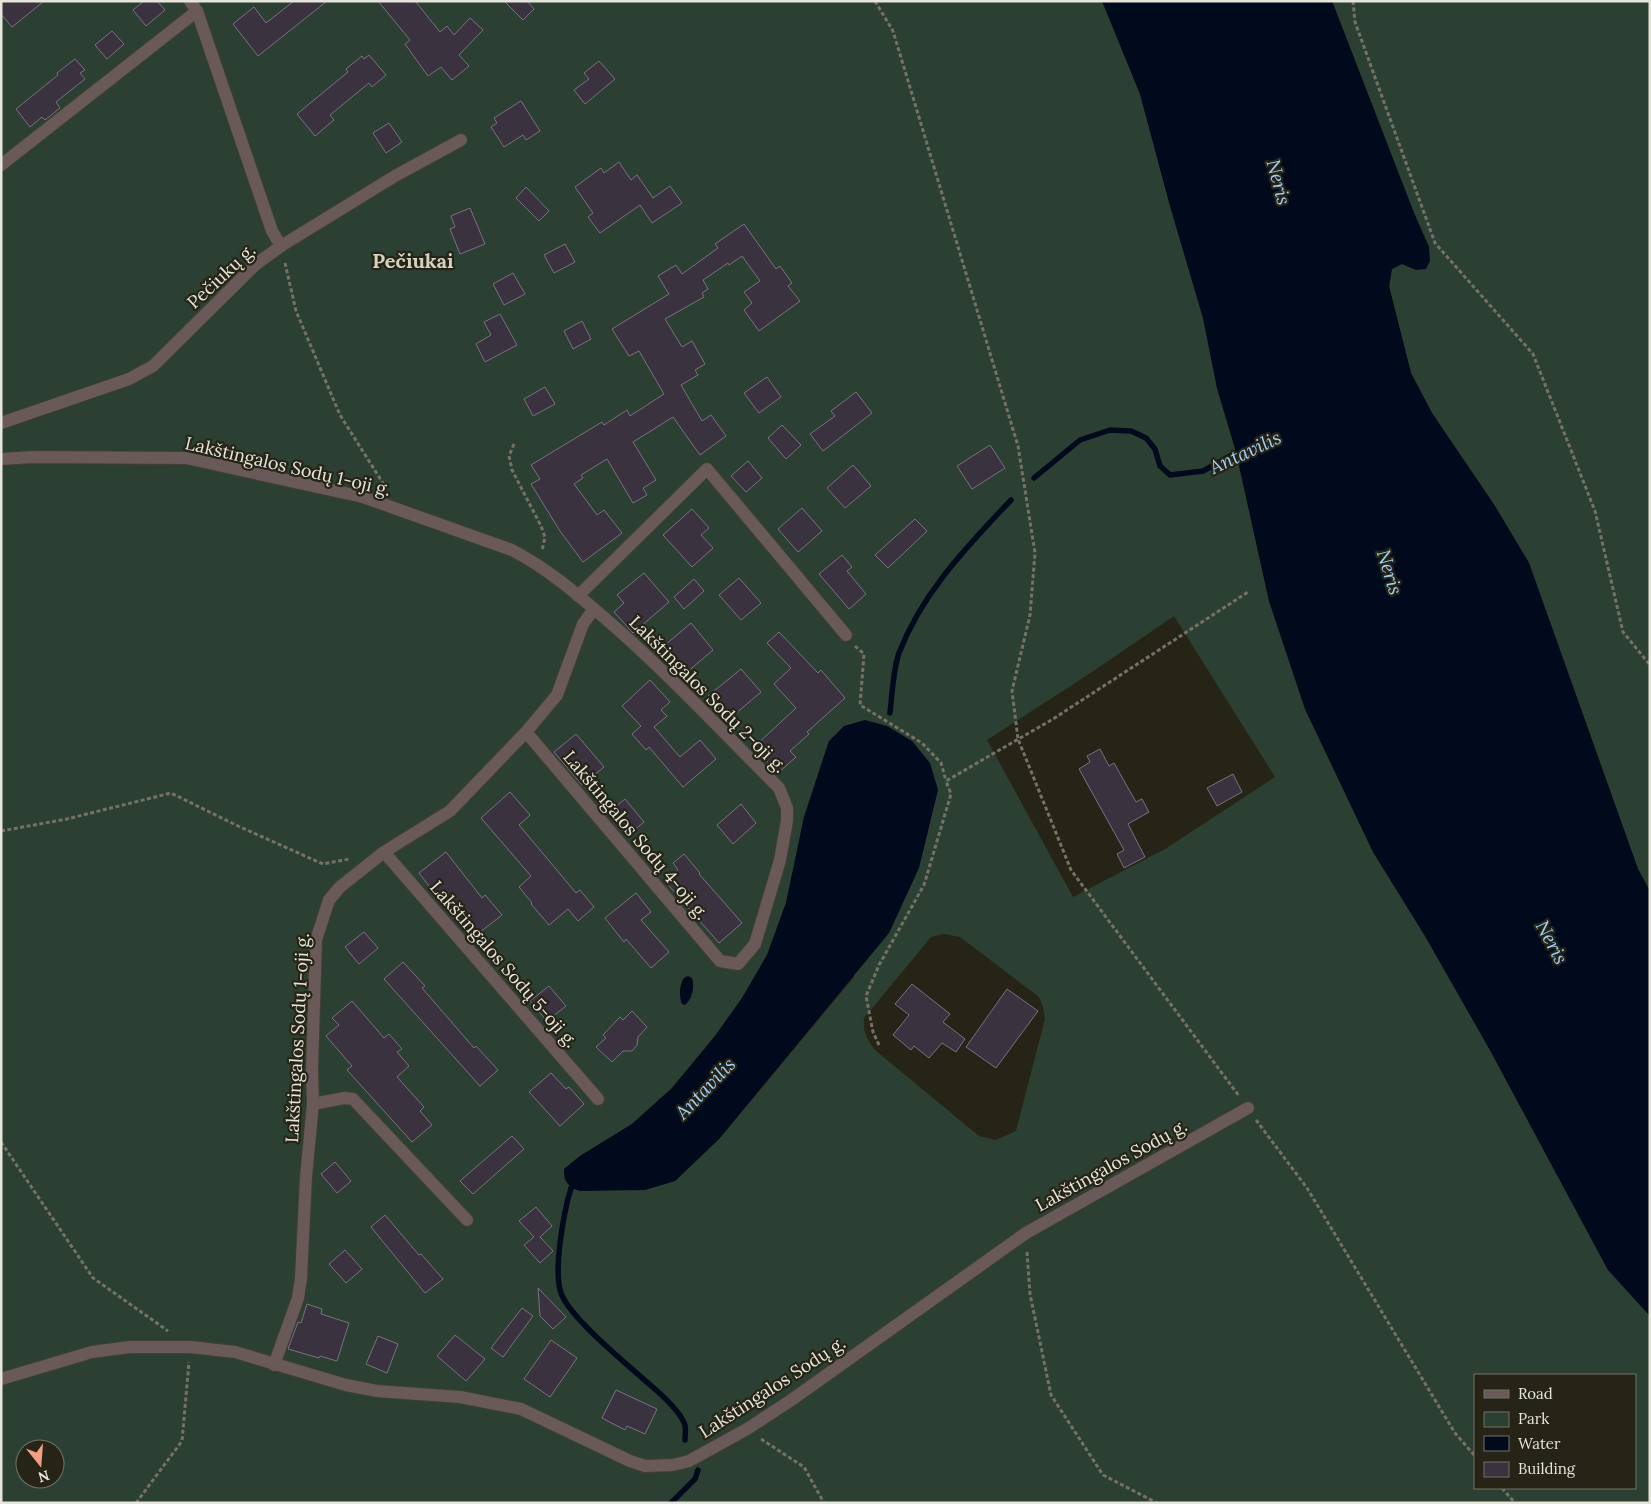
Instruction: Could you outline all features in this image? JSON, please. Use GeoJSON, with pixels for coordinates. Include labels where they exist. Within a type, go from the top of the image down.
{"type":"FeatureCollection","features":[{"type":"Feature","properties":{"kind":"street"},"geometry":{"type":"LineString","coordinates":[[1,165],[194,6],[272,231],[281,246]]}},
{"type":"Feature","properties":{"kind":"street","name":"Pečiukų g."},"geometry":{"type":"LineString","coordinates":[[1,423],[129,379],[153,366],[255,265],[281,246],[395,176],[461,140]]}},
{"type":"Feature","properties":{"kind":"street","name":"Lakštingalos Sodų 1-oji g."},"geometry":{"type":"LineString","coordinates":[[1,459],[33,457],[186,458],[363,497],[512,550],[535,562],[594,609],[583,624],[557,695],[526,732],[450,811],[384,852],[340,887],[329,900],[316,940],[312,1071],[313,1104],[306,1177],[301,1278],[298,1298],[274,1364]]}},
{"type":"Feature","properties":{"kind":"street"},"geometry":{"type":"LineString","coordinates":[[578,596],[708,469],[846,635]]}},
{"type":"Feature","properties":{"kind":"street","name":"Lakštingalos Sodų 2-oji g."},"geometry":{"type":"LineString","coordinates":[[594,609],[648,656],[778,788],[783,796],[787,808],[787,821],[780,860],[755,944],[738,964],[720,961]]}},
{"type":"Feature","properties":{"kind":"street","name":"Lakštingalos Sodų 4-oji g."},"geometry":{"type":"LineString","coordinates":[[526,732],[720,961]]}},
{"type":"Feature","properties":{"kind":"street","name":"Lakštingalos Sodų 5-oji g."},"geometry":{"type":"LineString","coordinates":[[384,852],[598,1099]]}},
{"type":"Feature","properties":{"kind":"street"},"geometry":{"type":"LineString","coordinates":[[313,1104],[344,1098],[353,1100],[467,1220]]}},
{"type":"Feature","properties":{"kind":"street","name":"Lakštingalos Sodų g."},"geometry":{"type":"LineString","coordinates":[[1,1379],[92,1352],[130,1347],[190,1347],[235,1352],[346,1385],[377,1392],[460,1397],[521,1409],[630,1461],[645,1466],[673,1465],[689,1461],[747,1429],[790,1401],[1026,1234],[1248,1108]]}},
{"type":"Feature","properties":{"kind":"path"},"geometry":{"type":"LineString","coordinates":[[875,1],[893,31],[1018,446],[1034,553],[1030,615],[1012,691],[1018,739],[1070,870],[1308,1188],[1455,1433],[1474,1455]]}},
{"type":"Feature","properties":{"kind":"path"},"geometry":{"type":"LineString","coordinates":[[1353,1],[1355,22],[1435,243],[1533,354],[1595,511],[1623,632],[1650,665]]}},
{"type":"Feature","properties":{"kind":"path"},"geometry":{"type":"LineString","coordinates":[[281,246],[296,311],[340,415],[400,510]]}},
{"type":"Feature","properties":{"kind":"path"},"geometry":{"type":"LineString","coordinates":[[514,444],[509,456],[512,470],[542,526],[545,537],[543,550],[535,562]]}},
{"type":"Feature","properties":{"kind":"path"},"geometry":{"type":"LineString","coordinates":[[946,781],[1053,719],[1248,592]]}},
{"type":"Feature","properties":{"kind":"path"},"geometry":{"type":"LineString","coordinates":[[846,635],[864,654],[860,704],[922,743],[941,763],[951,794],[924,885],[879,965],[866,996],[873,1032],[879,1045]]}},
{"type":"Feature","properties":{"kind":"path"},"geometry":{"type":"LineString","coordinates":[[1,830],[66,819],[171,793],[238,826],[323,864],[358,857]]}},
{"type":"Feature","properties":{"kind":"path"},"geometry":{"type":"LineString","coordinates":[[1,1142],[93,1278],[190,1347],[182,1441],[136,1503]]}},
{"type":"Feature","properties":{"kind":"path"},"geometry":{"type":"LineString","coordinates":[[1026,1234],[1030,1294],[1051,1395],[1103,1475],[1157,1503]]}},
{"type":"Feature","properties":{"kind":"path"},"geometry":{"type":"LineString","coordinates":[[747,1429],[804,1468],[824,1503]]}},
{"type":"Feature","properties":{"kind":"path"},"geometry":{"type":"LineString","coordinates":[[1503,1489],[1515,1503]]}},
{"type":"Feature","properties":{"kind":"green space"},"geometry":{"type":"Polygon","coordinates":[[[1,1],[1102,1],[1140,94],[1203,318],[1217,388],[1236,452],[1269,601],[1305,709],[1373,852],[1425,936],[1491,1052],[1608,1270],[1650,1316],[1650,1503],[1,1503],[1,1]],[[1174,616],[987,740],[1073,897],[1165,849],[1275,777],[1174,616]],[[829,741],[804,817],[786,903],[767,955],[742,998],[715,1036],[672,1088],[632,1124],[580,1156],[564,1169],[564,1179],[571,1188],[580,1191],[607,1190],[675,1181],[719,1139],[854,977],[829,741]],[[944,934],[931,937],[864,1018],[864,1027],[866,1035],[875,1050],[979,1136],[996,1140],[1016,1131],[1045,1019],[1043,1007],[1039,997],[960,937],[944,934]]]}},
{"type":"Feature","properties":{"kind":"green space"},"geometry":{"type":"Polygon","coordinates":[[[1332,1],[1650,1],[1650,891],[1638,869],[1529,563],[1495,506],[1432,413],[1411,373],[1389,286],[1392,269],[1402,264],[1416,270],[1429,247],[1332,1]]]}},
{"type":"Feature","properties":{"kind":"water","name":"Neris"},"geometry":{"type":"Polygon","coordinates":[[[1102,1],[1332,1],[1429,247],[1430,261],[1426,269],[1416,270],[1402,264],[1392,269],[1389,286],[1411,373],[1432,413],[1495,506],[1529,563],[1638,869],[1650,891],[1650,1316],[1608,1270],[1491,1052],[1425,936],[1373,852],[1305,709],[1269,601],[1236,452],[1217,388],[1203,318],[1140,94],[1102,1]]]}},
{"type":"Feature","properties":{"kind":"water"},"geometry":{"type":"Polygon","coordinates":[[[865,720],[887,726],[912,741],[930,763],[938,790],[919,868],[889,933],[719,1139],[675,1181],[645,1190],[580,1191],[572,1188],[566,1180],[564,1169],[580,1156],[632,1124],[672,1088],[715,1036],[742,998],[767,955],[786,903],[804,817],[829,741],[844,726],[865,720]]]}},
{"type":"Feature","properties":{"kind":"water"},"geometry":{"type":"Polygon","coordinates":[[[688,976],[692,978],[693,989],[685,1005],[682,1004],[680,991],[682,981],[688,976]]]}},
{"type":"Feature","properties":{"kind":"building"},"geometry":{"type":"Polygon","coordinates":[[[1,1],[44,1],[12,27],[1,14],[1,1]]]}},
{"type":"Feature","properties":{"kind":"building"},"geometry":{"type":"Polygon","coordinates":[[[144,1],[157,1],[165,10],[146,26],[133,10],[144,1]]]}},
{"type":"Feature","properties":{"kind":"building"},"geometry":{"type":"Polygon","coordinates":[[[294,1],[327,1],[258,56],[233,24],[254,7],[266,23],[294,1]]]}},
{"type":"Feature","properties":{"kind":"building"},"geometry":{"type":"Polygon","coordinates":[[[378,1],[415,1],[440,32],[447,26],[454,35],[470,18],[483,30],[459,55],[469,66],[452,80],[441,67],[428,76],[405,44],[410,40],[378,1]]]}},
{"type":"Feature","properties":{"kind":"building"},"geometry":{"type":"Polygon","coordinates":[[[504,1],[527,1],[534,9],[523,20],[504,1]]]}},
{"type":"Feature","properties":{"kind":"building"},"geometry":{"type":"Polygon","coordinates":[[[112,31],[124,44],[107,59],[95,45],[112,31]]]}},
{"type":"Feature","properties":{"kind":"building"},"geometry":{"type":"Polygon","coordinates":[[[369,55],[386,75],[372,87],[369,83],[330,115],[334,120],[315,136],[297,114],[348,72],[346,69],[362,56],[364,59],[369,55]]]}},
{"type":"Feature","properties":{"kind":"building"},"geometry":{"type":"Polygon","coordinates":[[[75,59],[85,70],[80,73],[85,79],[56,102],[60,108],[45,120],[42,117],[30,127],[16,109],[75,59]]]}},
{"type":"Feature","properties":{"kind":"building"},"geometry":{"type":"Polygon","coordinates":[[[599,61],[615,79],[585,104],[574,90],[589,79],[584,73],[599,61]]]}},
{"type":"Feature","properties":{"kind":"building"},"geometry":{"type":"Polygon","coordinates":[[[521,101],[540,131],[526,140],[523,135],[504,147],[491,127],[497,123],[494,118],[521,101]]]}},
{"type":"Feature","properties":{"kind":"building"},"geometry":{"type":"Polygon","coordinates":[[[389,123],[402,142],[386,153],[373,133],[389,123]]]}},
{"type":"Feature","properties":{"kind":"building"},"geometry":{"type":"Polygon","coordinates":[[[619,162],[631,180],[637,175],[653,198],[670,186],[682,203],[652,223],[640,205],[600,233],[588,217],[593,213],[575,187],[601,168],[604,173],[619,162]]]}},
{"type":"Feature","properties":{"kind":"building"},"geometry":{"type":"Polygon","coordinates":[[[526,187],[549,211],[539,221],[516,198],[526,187]]]}},
{"type":"Feature","properties":{"kind":"building"},"geometry":{"type":"Polygon","coordinates":[[[470,208],[485,244],[460,254],[450,229],[455,227],[451,216],[470,208]]]}},
{"type":"Feature","properties":{"kind":"building"},"geometry":{"type":"Polygon","coordinates":[[[744,224],[776,269],[780,266],[792,283],[788,286],[800,301],[759,331],[744,310],[752,303],[744,292],[760,281],[742,256],[703,280],[708,289],[702,293],[704,297],[665,319],[682,347],[692,341],[705,364],[695,370],[698,375],[681,385],[702,421],[711,415],[726,436],[700,455],[673,417],[633,442],[656,480],[643,488],[647,495],[633,503],[607,459],[581,475],[583,478],[574,484],[597,515],[604,510],[622,533],[583,562],[560,531],[531,484],[540,479],[531,465],[602,422],[604,425],[627,410],[630,416],[664,394],[639,351],[629,356],[612,329],[669,294],[658,276],[676,265],[682,274],[718,248],[715,244],[744,224]]]}},
{"type":"Feature","properties":{"kind":"building"},"geometry":{"type":"Polygon","coordinates":[[[565,244],[575,262],[554,273],[544,255],[565,244]]]}},
{"type":"Feature","properties":{"kind":"building"},"geometry":{"type":"Polygon","coordinates":[[[513,273],[525,294],[504,305],[493,284],[513,273]]]}},
{"type":"Feature","properties":{"kind":"building"},"geometry":{"type":"Polygon","coordinates":[[[500,314],[517,345],[485,362],[476,344],[491,335],[484,322],[500,314]]]}},
{"type":"Feature","properties":{"kind":"building"},"geometry":{"type":"Polygon","coordinates":[[[582,321],[591,339],[573,349],[564,331],[582,321]]]}},
{"type":"Feature","properties":{"kind":"building"},"geometry":{"type":"Polygon","coordinates":[[[767,377],[781,397],[759,413],[744,393],[767,377]]]}},
{"type":"Feature","properties":{"kind":"building"},"geometry":{"type":"Polygon","coordinates":[[[545,387],[555,404],[533,416],[524,399],[545,387]]]}},
{"type":"Feature","properties":{"kind":"building"},"geometry":{"type":"Polygon","coordinates":[[[856,392],[872,413],[823,451],[810,434],[835,416],[831,411],[856,392]]]}},
{"type":"Feature","properties":{"kind":"building"},"geometry":{"type":"Polygon","coordinates":[[[782,425],[801,445],[786,459],[768,438],[782,425]]]}},
{"type":"Feature","properties":{"kind":"building"},"geometry":{"type":"Polygon","coordinates":[[[990,445],[1005,468],[972,489],[957,466],[990,445]]]}},
{"type":"Feature","properties":{"kind":"building"},"geometry":{"type":"Polygon","coordinates":[[[748,461],[762,478],[746,492],[731,476],[748,461]]]}},
{"type":"Feature","properties":{"kind":"building"},"geometry":{"type":"Polygon","coordinates":[[[853,465],[871,486],[845,508],[827,488],[853,465]]]}},
{"type":"Feature","properties":{"kind":"building"},"geometry":{"type":"Polygon","coordinates":[[[802,508],[822,531],[798,552],[778,529],[802,508]]]}},
{"type":"Feature","properties":{"kind":"building"},"geometry":{"type":"Polygon","coordinates":[[[692,509],[709,528],[701,535],[713,548],[692,567],[663,535],[692,509]]]}},
{"type":"Feature","properties":{"kind":"building"},"geometry":{"type":"Polygon","coordinates":[[[915,519],[927,531],[888,568],[875,555],[915,519]]]}},
{"type":"Feature","properties":{"kind":"building"},"geometry":{"type":"Polygon","coordinates":[[[842,555],[852,567],[847,571],[866,594],[849,609],[819,574],[842,555]]]}},
{"type":"Feature","properties":{"kind":"building"},"geometry":{"type":"Polygon","coordinates":[[[644,573],[669,602],[633,633],[614,612],[624,603],[617,595],[644,573]]]}},
{"type":"Feature","properties":{"kind":"building"},"geometry":{"type":"Polygon","coordinates":[[[739,578],[761,603],[741,620],[719,595],[739,578]]]}},
{"type":"Feature","properties":{"kind":"building"},"geometry":{"type":"Polygon","coordinates":[[[694,579],[704,591],[684,609],[674,597],[694,579]]]}},
{"type":"Feature","properties":{"kind":"building"},"geometry":{"type":"Polygon","coordinates":[[[691,623],[713,650],[686,673],[664,646],[691,623]]]}},
{"type":"Feature","properties":{"kind":"building"},"geometry":{"type":"Polygon","coordinates":[[[779,632],[818,673],[821,670],[845,698],[807,732],[809,734],[790,751],[796,757],[778,773],[754,747],[796,708],[774,684],[791,668],[767,643],[779,632]]]}},
{"type":"Feature","properties":{"kind":"building"},"geometry":{"type":"Polygon","coordinates":[[[741,669],[761,692],[728,720],[708,696],[741,669]]]}},
{"type":"Feature","properties":{"kind":"building"},"geometry":{"type":"Polygon","coordinates":[[[650,680],[670,702],[661,710],[667,716],[654,727],[680,757],[700,740],[716,759],[683,787],[649,747],[646,750],[632,734],[641,726],[622,706],[650,680]]]}},
{"type":"Feature","properties":{"kind":"building"},"geometry":{"type":"Polygon","coordinates":[[[576,734],[604,767],[582,785],[554,752],[576,734]]]}},
{"type":"Feature","properties":{"kind":"building"},"geometry":{"type":"Polygon","coordinates":[[[1100,749],[1109,766],[1114,763],[1136,802],[1142,799],[1149,812],[1128,824],[1145,857],[1124,868],[1117,854],[1124,850],[1079,769],[1090,762],[1087,756],[1100,749]]]}},
{"type":"Feature","properties":{"kind":"building"},"geometry":{"type":"Polygon","coordinates":[[[1233,774],[1242,792],[1217,806],[1207,788],[1233,774]]]}},
{"type":"Feature","properties":{"kind":"building"},"geometry":{"type":"Polygon","coordinates":[[[510,792],[530,815],[519,825],[576,893],[580,890],[594,907],[578,921],[568,909],[549,925],[519,887],[531,876],[481,818],[510,792]]]}},
{"type":"Feature","properties":{"kind":"building"},"geometry":{"type":"Polygon","coordinates":[[[625,799],[644,822],[627,836],[608,813],[625,799]]]}},
{"type":"Feature","properties":{"kind":"building"},"geometry":{"type":"Polygon","coordinates":[[[741,804],[756,823],[733,844],[717,825],[741,804]]]}},
{"type":"Feature","properties":{"kind":"building"},"geometry":{"type":"Polygon","coordinates":[[[446,852],[482,898],[485,895],[502,915],[475,936],[443,897],[439,899],[419,873],[446,852]]]}},
{"type":"Feature","properties":{"kind":"building"},"geometry":{"type":"Polygon","coordinates":[[[684,854],[742,923],[719,943],[665,881],[678,870],[673,863],[684,854]]]}},
{"type":"Feature","properties":{"kind":"building"},"geometry":{"type":"Polygon","coordinates":[[[636,893],[651,912],[641,920],[669,952],[651,968],[626,939],[624,942],[605,918],[636,893]]]}},
{"type":"Feature","properties":{"kind":"building"},"geometry":{"type":"Polygon","coordinates":[[[364,932],[378,948],[359,964],[345,947],[364,932]]]}},
{"type":"Feature","properties":{"kind":"building"},"geometry":{"type":"Polygon","coordinates":[[[403,962],[425,986],[422,988],[474,1048],[476,1046],[498,1070],[480,1086],[384,979],[403,962]]]}},
{"type":"Feature","properties":{"kind":"building"},"geometry":{"type":"Polygon","coordinates":[[[912,984],[950,1014],[943,1022],[965,1039],[956,1052],[942,1043],[929,1058],[914,1046],[911,1050],[893,1035],[909,1015],[895,1004],[912,984]]]}},
{"type":"Feature","properties":{"kind":"building"},"geometry":{"type":"Polygon","coordinates":[[[549,986],[566,1006],[547,1021],[530,1001],[549,986]]]}},
{"type":"Feature","properties":{"kind":"building"},"geometry":{"type":"Polygon","coordinates":[[[1007,989],[1038,1011],[996,1068],[966,1047],[1007,989]]]}},
{"type":"Feature","properties":{"kind":"building"},"geometry":{"type":"Polygon","coordinates":[[[352,1001],[384,1038],[389,1034],[402,1049],[397,1052],[409,1066],[397,1077],[424,1107],[420,1111],[432,1125],[412,1142],[347,1070],[352,1066],[326,1036],[339,1025],[332,1018],[352,1001]]]}},
{"type":"Feature","properties":{"kind":"building"},"geometry":{"type":"Polygon","coordinates":[[[632,1011],[647,1027],[638,1037],[637,1045],[632,1051],[623,1051],[612,1062],[596,1047],[606,1038],[603,1035],[620,1017],[623,1020],[632,1011]]]}},
{"type":"Feature","properties":{"kind":"building"},"geometry":{"type":"Polygon","coordinates":[[[551,1073],[566,1089],[569,1087],[584,1104],[560,1126],[529,1092],[551,1073]]]}},
{"type":"Feature","properties":{"kind":"building"},"geometry":{"type":"Polygon","coordinates":[[[512,1136],[524,1149],[473,1194],[460,1181],[512,1136]]]}},
{"type":"Feature","properties":{"kind":"building"},"geometry":{"type":"Polygon","coordinates":[[[335,1162],[351,1181],[337,1193],[321,1174],[335,1162]]]}},
{"type":"Feature","properties":{"kind":"building"},"geometry":{"type":"Polygon","coordinates":[[[536,1207],[552,1226],[540,1237],[553,1251],[540,1263],[524,1245],[534,1237],[519,1221],[536,1207]]]}},
{"type":"Feature","properties":{"kind":"building"},"geometry":{"type":"Polygon","coordinates":[[[385,1215],[419,1255],[421,1254],[443,1279],[425,1293],[371,1227],[385,1215]]]}},
{"type":"Feature","properties":{"kind":"building"},"geometry":{"type":"Polygon","coordinates":[[[345,1250],[362,1269],[346,1283],[329,1264],[345,1250]]]}},
{"type":"Feature","properties":{"kind":"building"},"geometry":{"type":"Polygon","coordinates":[[[538,1288],[566,1317],[553,1329],[540,1316],[538,1288]]]}},
{"type":"Feature","properties":{"kind":"building"},"geometry":{"type":"Polygon","coordinates":[[[307,1304],[322,1309],[321,1314],[349,1323],[337,1361],[288,1349],[298,1322],[301,1323],[307,1304]]]}},
{"type":"Feature","properties":{"kind":"building"},"geometry":{"type":"Polygon","coordinates":[[[522,1308],[533,1316],[503,1357],[491,1348],[522,1308]]]}},
{"type":"Feature","properties":{"kind":"building"},"geometry":{"type":"Polygon","coordinates":[[[455,1335],[485,1359],[466,1381],[437,1356],[455,1335]]]}},
{"type":"Feature","properties":{"kind":"building"},"geometry":{"type":"Polygon","coordinates":[[[378,1336],[398,1344],[387,1373],[366,1364],[378,1336]]]}},
{"type":"Feature","properties":{"kind":"building"},"geometry":{"type":"Polygon","coordinates":[[[551,1340],[577,1358],[550,1397],[524,1379],[551,1340]]]}},
{"type":"Feature","properties":{"kind":"building"},"geometry":{"type":"Polygon","coordinates":[[[616,1390],[657,1409],[645,1434],[627,1426],[625,1430],[602,1418],[616,1390]]]}},
{"type":"Feature","properties":{"kind":"waterway","name":"Antavilis"},"geometry":{"type":"LineString","coordinates":[[1034,478],[1080,440],[1110,430],[1131,431],[1146,438],[1155,449],[1160,466],[1170,475],[1203,471],[1243,449]]}},
{"type":"Feature","properties":{"kind":"waterway","name":"Antavilis"},"geometry":{"type":"LineString","coordinates":[[890,713],[899,653],[920,610],[948,571],[1011,500]]}},
{"type":"Feature","properties":{"kind":"waterway","name":"Antavilis"},"geometry":{"type":"LineString","coordinates":[[576,1184],[571,1188],[560,1240],[558,1270],[561,1293],[576,1316],[589,1330],[668,1401],[683,1420],[685,1440]]}},
{"type":"Feature","properties":{"kind":"waterway","name":"Antavilis"},"geometry":{"type":"LineString","coordinates":[[671,1503],[695,1479],[698,1470]]}},
{"type":"Feature","properties":{"kind":"district","name":"Pečiukai"},"geometry":{"type":"Point","coordinates":[413,260]}}]}
